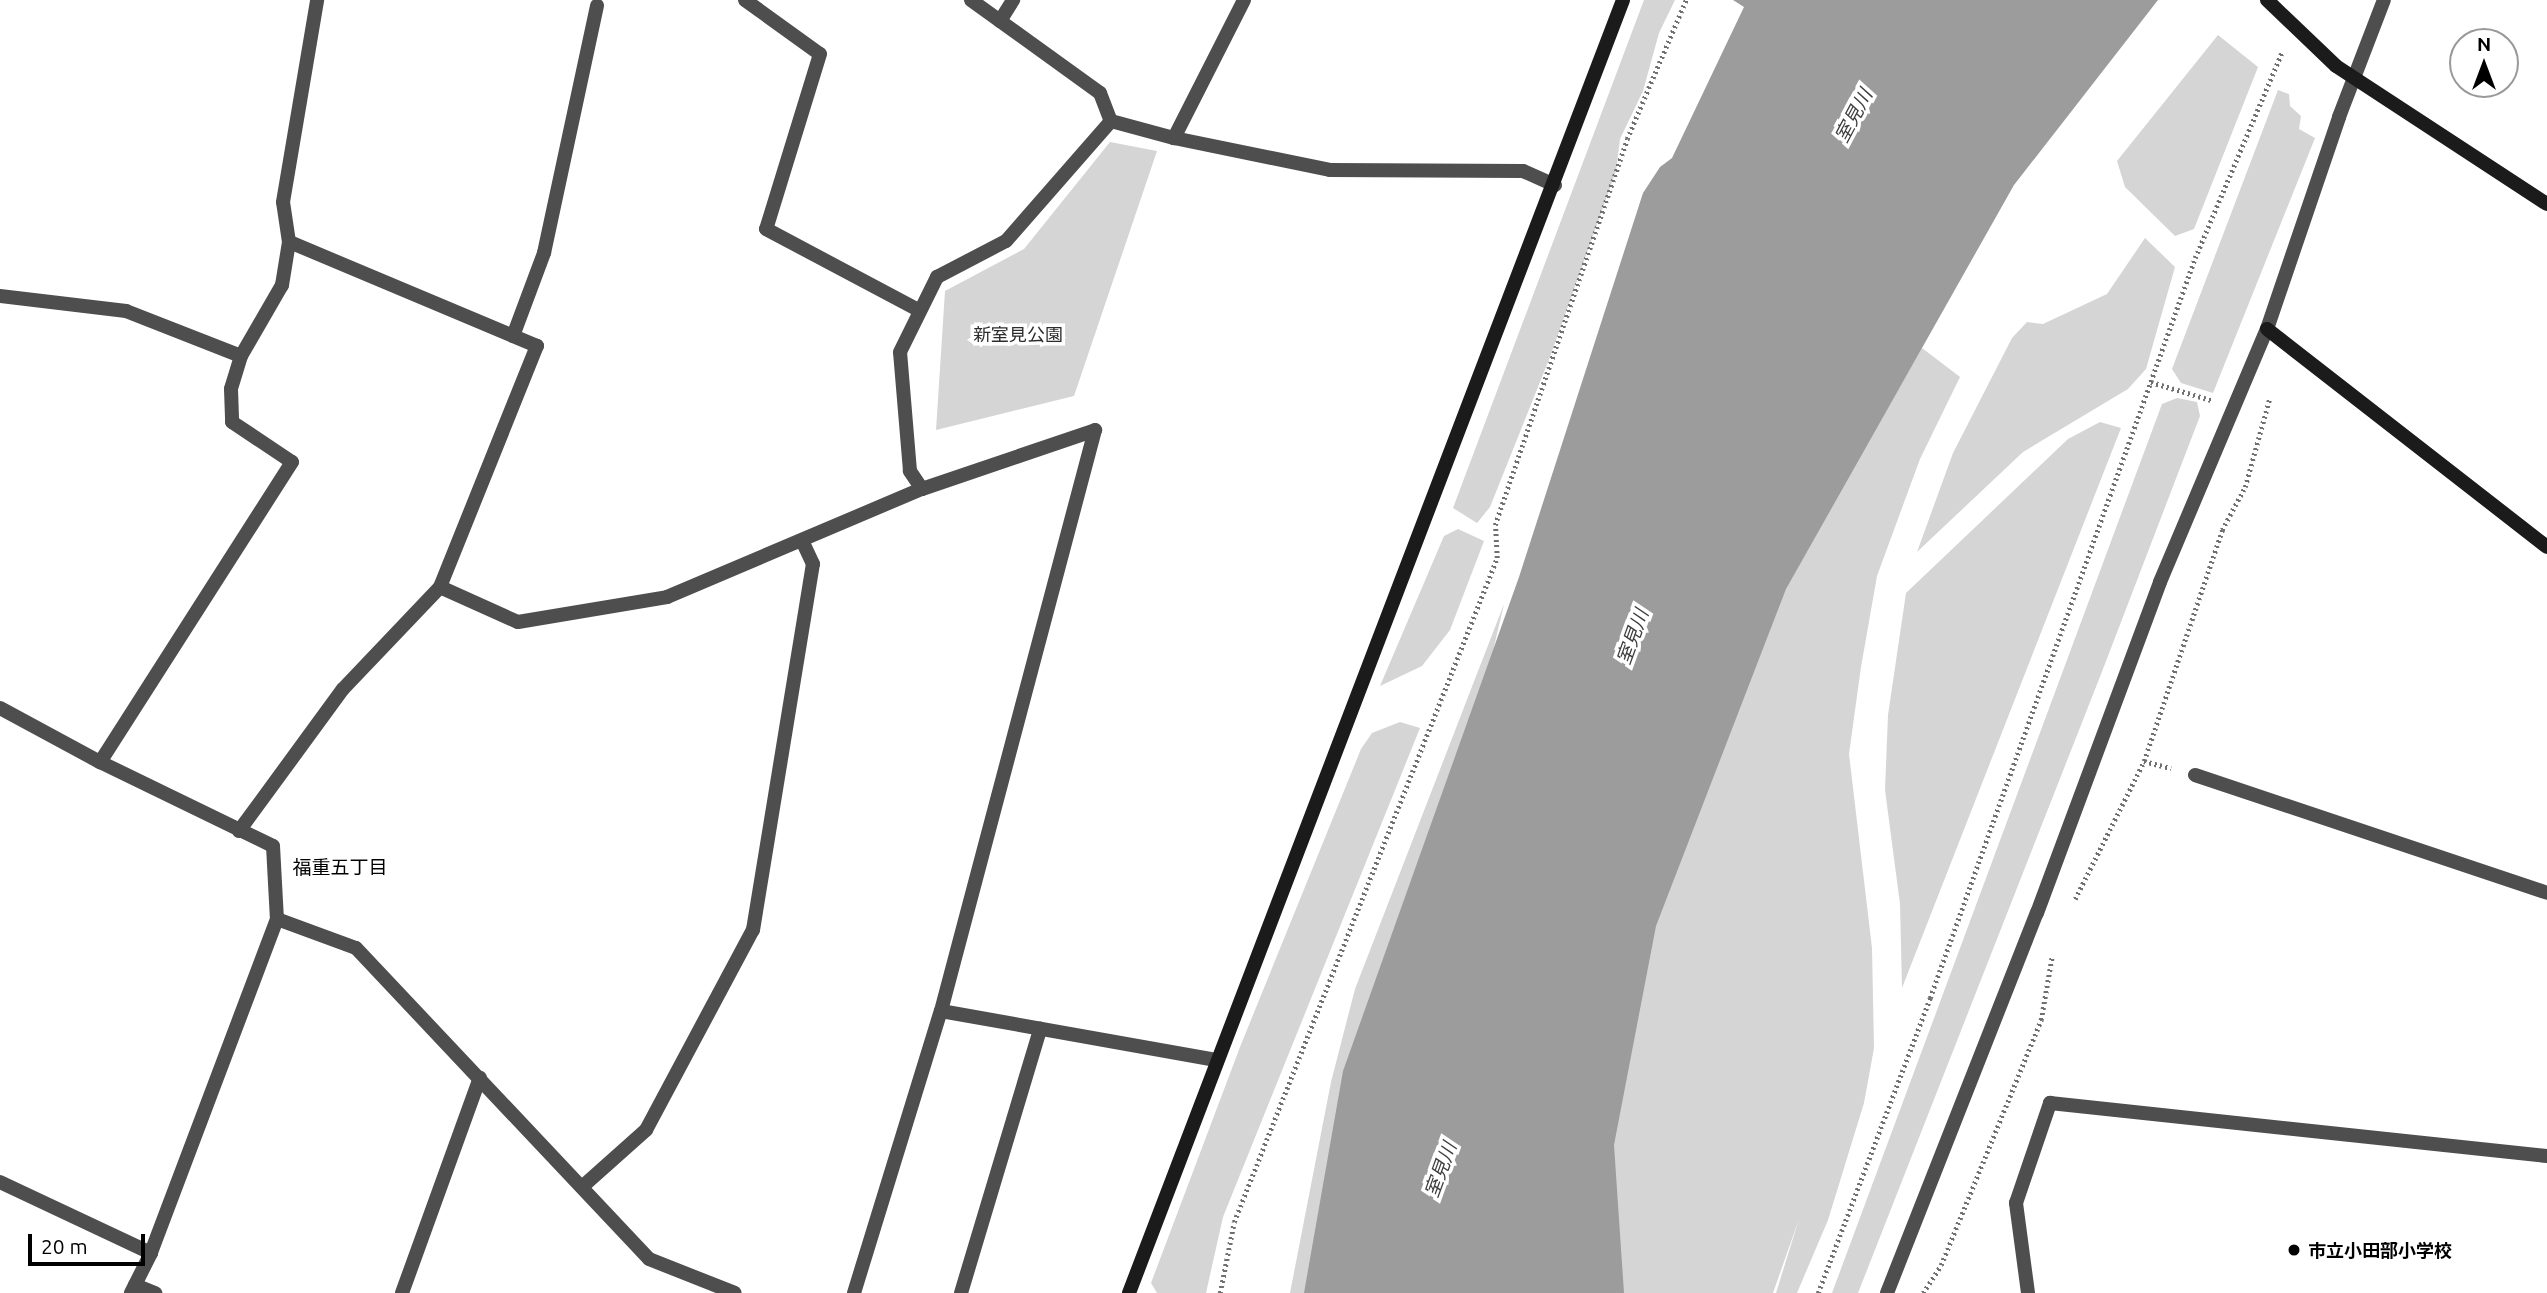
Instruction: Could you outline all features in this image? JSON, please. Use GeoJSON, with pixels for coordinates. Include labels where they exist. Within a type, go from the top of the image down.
{"type":"FeatureCollection","features":[{"type":"Feature","properties":{"kind":"street"},"geometry":{"type":"LineString","coordinates":[[100,762],[292,462],[232,422],[231,389],[241,356],[282,285],[289,242],[283,202],[317,0]]}},
{"type":"Feature","properties":{"kind":"street"},"geometry":{"type":"LineString","coordinates":[[745,0],[820,54],[766,229],[920,311]]}},
{"type":"Feature","properties":{"kind":"street"},"geometry":{"type":"LineString","coordinates":[[971,0],[1100,93],[1111,121]]}},
{"type":"Feature","properties":{"kind":"street"},"geometry":{"type":"LineString","coordinates":[[1000,21],[1013,0]]}},
{"type":"Feature","properties":{"kind":"street"},"geometry":{"type":"LineString","coordinates":[[1174,138],[1244,0]]}},
{"type":"Feature","properties":{"kind":"street"},"geometry":{"type":"LineString","coordinates":[[1129,1293],[1215,1060],[1555,185],[1623,0]]}},
{"type":"Feature","properties":{"kind":"street"},"geometry":{"type":"LineString","coordinates":[[2267,0],[2336,66],[2547,204]]}},
{"type":"Feature","properties":{"kind":"street"},"geometry":{"type":"LineString","coordinates":[[1887,1293],[2032,925],[2160,582],[2267,329],[2339,117],[2356,79],[2384,0]]}},
{"type":"Feature","properties":{"kind":"street"},"geometry":{"type":"LineString","coordinates":[[513,336],[544,253],[597,6]]}},
{"type":"Feature","properties":{"kind":"street"},"geometry":{"type":"LineString","coordinates":[[922,489],[910,471],[900,352],[937,277],[1006,241],[1111,121]]}},
{"type":"Feature","properties":{"kind":"street"},"geometry":{"type":"LineString","coordinates":[[1111,121],[1174,138],[1330,170],[1523,171],[1555,185]]}},
{"type":"Feature","properties":{"kind":"street"},"geometry":{"type":"LineString","coordinates":[[239,831],[343,689],[440,587],[537,346],[289,242]]}},
{"type":"Feature","properties":{"kind":"street"},"geometry":{"type":"LineString","coordinates":[[0,296],[126,311],[241,356]]}},
{"type":"Feature","properties":{"kind":"street"},"geometry":{"type":"LineString","coordinates":[[2267,329],[2547,547]]}},
{"type":"Feature","properties":{"kind":"street"},"geometry":{"type":"LineString","coordinates":[[440,587],[518,622],[667,597],[922,489],[1095,430],[941,1012],[853,1293]]}},
{"type":"Feature","properties":{"kind":"street"},"geometry":{"type":"LineString","coordinates":[[582,1187],[646,1130],[753,930],[813,564],[802,540]]}},
{"type":"Feature","properties":{"kind":"street"},"geometry":{"type":"LineString","coordinates":[[0,708],[100,762],[273,846],[277,919],[151,1253],[133,1289],[155,1293]]}},
{"type":"Feature","properties":{"kind":"street"},"geometry":{"type":"LineString","coordinates":[[2195,775],[2547,893]]}},
{"type":"Feature","properties":{"kind":"street"},"geometry":{"type":"LineString","coordinates":[[277,919],[356,948],[649,1259],[735,1293]]}},
{"type":"Feature","properties":{"kind":"street"},"geometry":{"type":"LineString","coordinates":[[941,1012],[1215,1060]]}},
{"type":"Feature","properties":{"kind":"street"},"geometry":{"type":"LineString","coordinates":[[961,1293],[1040,1029]]}},
{"type":"Feature","properties":{"kind":"street"},"geometry":{"type":"LineString","coordinates":[[402,1293],[480,1079]]}},
{"type":"Feature","properties":{"kind":"street"},"geometry":{"type":"LineString","coordinates":[[2028,1293],[2016,1203],[2050,1103],[2547,1156]]}},
{"type":"Feature","properties":{"kind":"street"},"geometry":{"type":"LineString","coordinates":[[0,1182],[151,1253]]}},
{"type":"Feature","properties":{"kind":"path"},"geometry":{"type":"LineString","coordinates":[[1220,1293],[1234,1222],[1497,558],[1495,525],[1627,139],[1686,0]]}},
{"type":"Feature","properties":{"kind":"path"},"geometry":{"type":"LineString","coordinates":[[1818,1293],[1930,999],[2194,258],[2284,48]]}},
{"type":"Feature","properties":{"kind":"path"},"geometry":{"type":"LineString","coordinates":[[2072,905],[2144,761],[2222,530],[2245,487],[2286,344]]}},
{"type":"Feature","properties":{"kind":"path"},"geometry":{"type":"LineString","coordinates":[[2151,382],[2235,407]]}},
{"type":"Feature","properties":{"kind":"path"},"geometry":{"type":"LineString","coordinates":[[1923,1293],[1941,1265],[2040,1020],[2053,952]]}},
{"type":"Feature","properties":{"kind":"green space"},"geometry":{"type":"Polygon","coordinates":[[[1644,0],[1675,0],[1659,33],[1643,91],[1620,139],[1616,171],[1550,357],[1490,507],[1477,523],[1453,508],[1644,0]]]}},
{"type":"Feature","properties":{"kind":"green space"},"geometry":{"type":"Polygon","coordinates":[[[2218,35],[2258,67],[2194,229],[2175,236],[2125,187],[2117,161],[2218,35]]]}},
{"type":"Feature","properties":{"kind":"green space"},"geometry":{"type":"Polygon","coordinates":[[[2278,90],[2289,94],[2290,106],[2301,116],[2299,129],[2315,138],[2213,393],[2181,383],[2172,369],[2278,90]]]}},
{"type":"Feature","properties":{"kind":"green space","name":"新室見公園"},"geometry":{"type":"Polygon","coordinates":[[[1110,142],[1157,151],[1074,396],[936,430],[945,291],[1024,249],[1110,142]]]}},
{"type":"Feature","properties":{"kind":"green space"},"geometry":{"type":"Polygon","coordinates":[[[2145,238],[2175,267],[2146,369],[2128,389],[2023,452],[1917,552],[1953,453],[2012,338],[2027,322],[2043,324],[2107,294],[2145,238]]]}},
{"type":"Feature","properties":{"kind":"green space"},"geometry":{"type":"Polygon","coordinates":[[[1922,348],[1960,377],[1920,459],[1877,576],[1861,667],[1849,754],[1872,948],[1874,1048],[1864,1103],[1828,1220],[1797,1293],[1776,1293],[1799,1219],[1773,1293],[1609,1293],[1601,1153],[1639,923],[1775,573],[1819,527],[1922,348]]]}},
{"type":"Feature","properties":{"kind":"green space"},"geometry":{"type":"Polygon","coordinates":[[[2177,398],[2197,402],[2200,416],[2103,669],[1858,1293],[1832,1293],[2162,404],[2177,398]]]}},
{"type":"Feature","properties":{"kind":"green space"},"geometry":{"type":"Polygon","coordinates":[[[2100,422],[2121,428],[1902,988],[1900,904],[1885,790],[1888,715],[1906,593],[2068,439],[2100,422]]]}},
{"type":"Feature","properties":{"kind":"green space"},"geometry":{"type":"Polygon","coordinates":[[[1458,529],[1484,541],[1450,630],[1422,666],[1380,686],[1444,536],[1458,529]]]}},
{"type":"Feature","properties":{"kind":"green space"},"geometry":{"type":"Polygon","coordinates":[[[1504,604],[1343,1293],[1290,1293],[1331,1082],[1355,989],[1504,604]]]}},
{"type":"Feature","properties":{"kind":"green space"},"geometry":{"type":"Polygon","coordinates":[[[1400,722],[1420,728],[1223,1217],[1206,1293],[1157,1293],[1151,1283],[1240,1047],[1361,749],[1372,733],[1400,722]]]}},
{"type":"Feature","properties":{"kind":"water","name":"室見川"},"geometry":{"type":"Polygon","coordinates":[[[1733,0],[2158,0],[2014,185],[1786,589],[1656,926],[1614,1145],[1624,1293],[1304,1293],[1343,1071],[1519,577],[1643,193],[1660,167],[1672,158],[1744,7],[1733,0]]]}},
{"type":"Feature","properties":{"kind":"place","name":"市立小田部小学校"},"geometry":{"type":"Point","coordinates":[2294,1250]}},
{"type":"Feature","properties":{"kind":"district","name":"福重五丁目"},"geometry":{"type":"Point","coordinates":[340,868]}}]}
